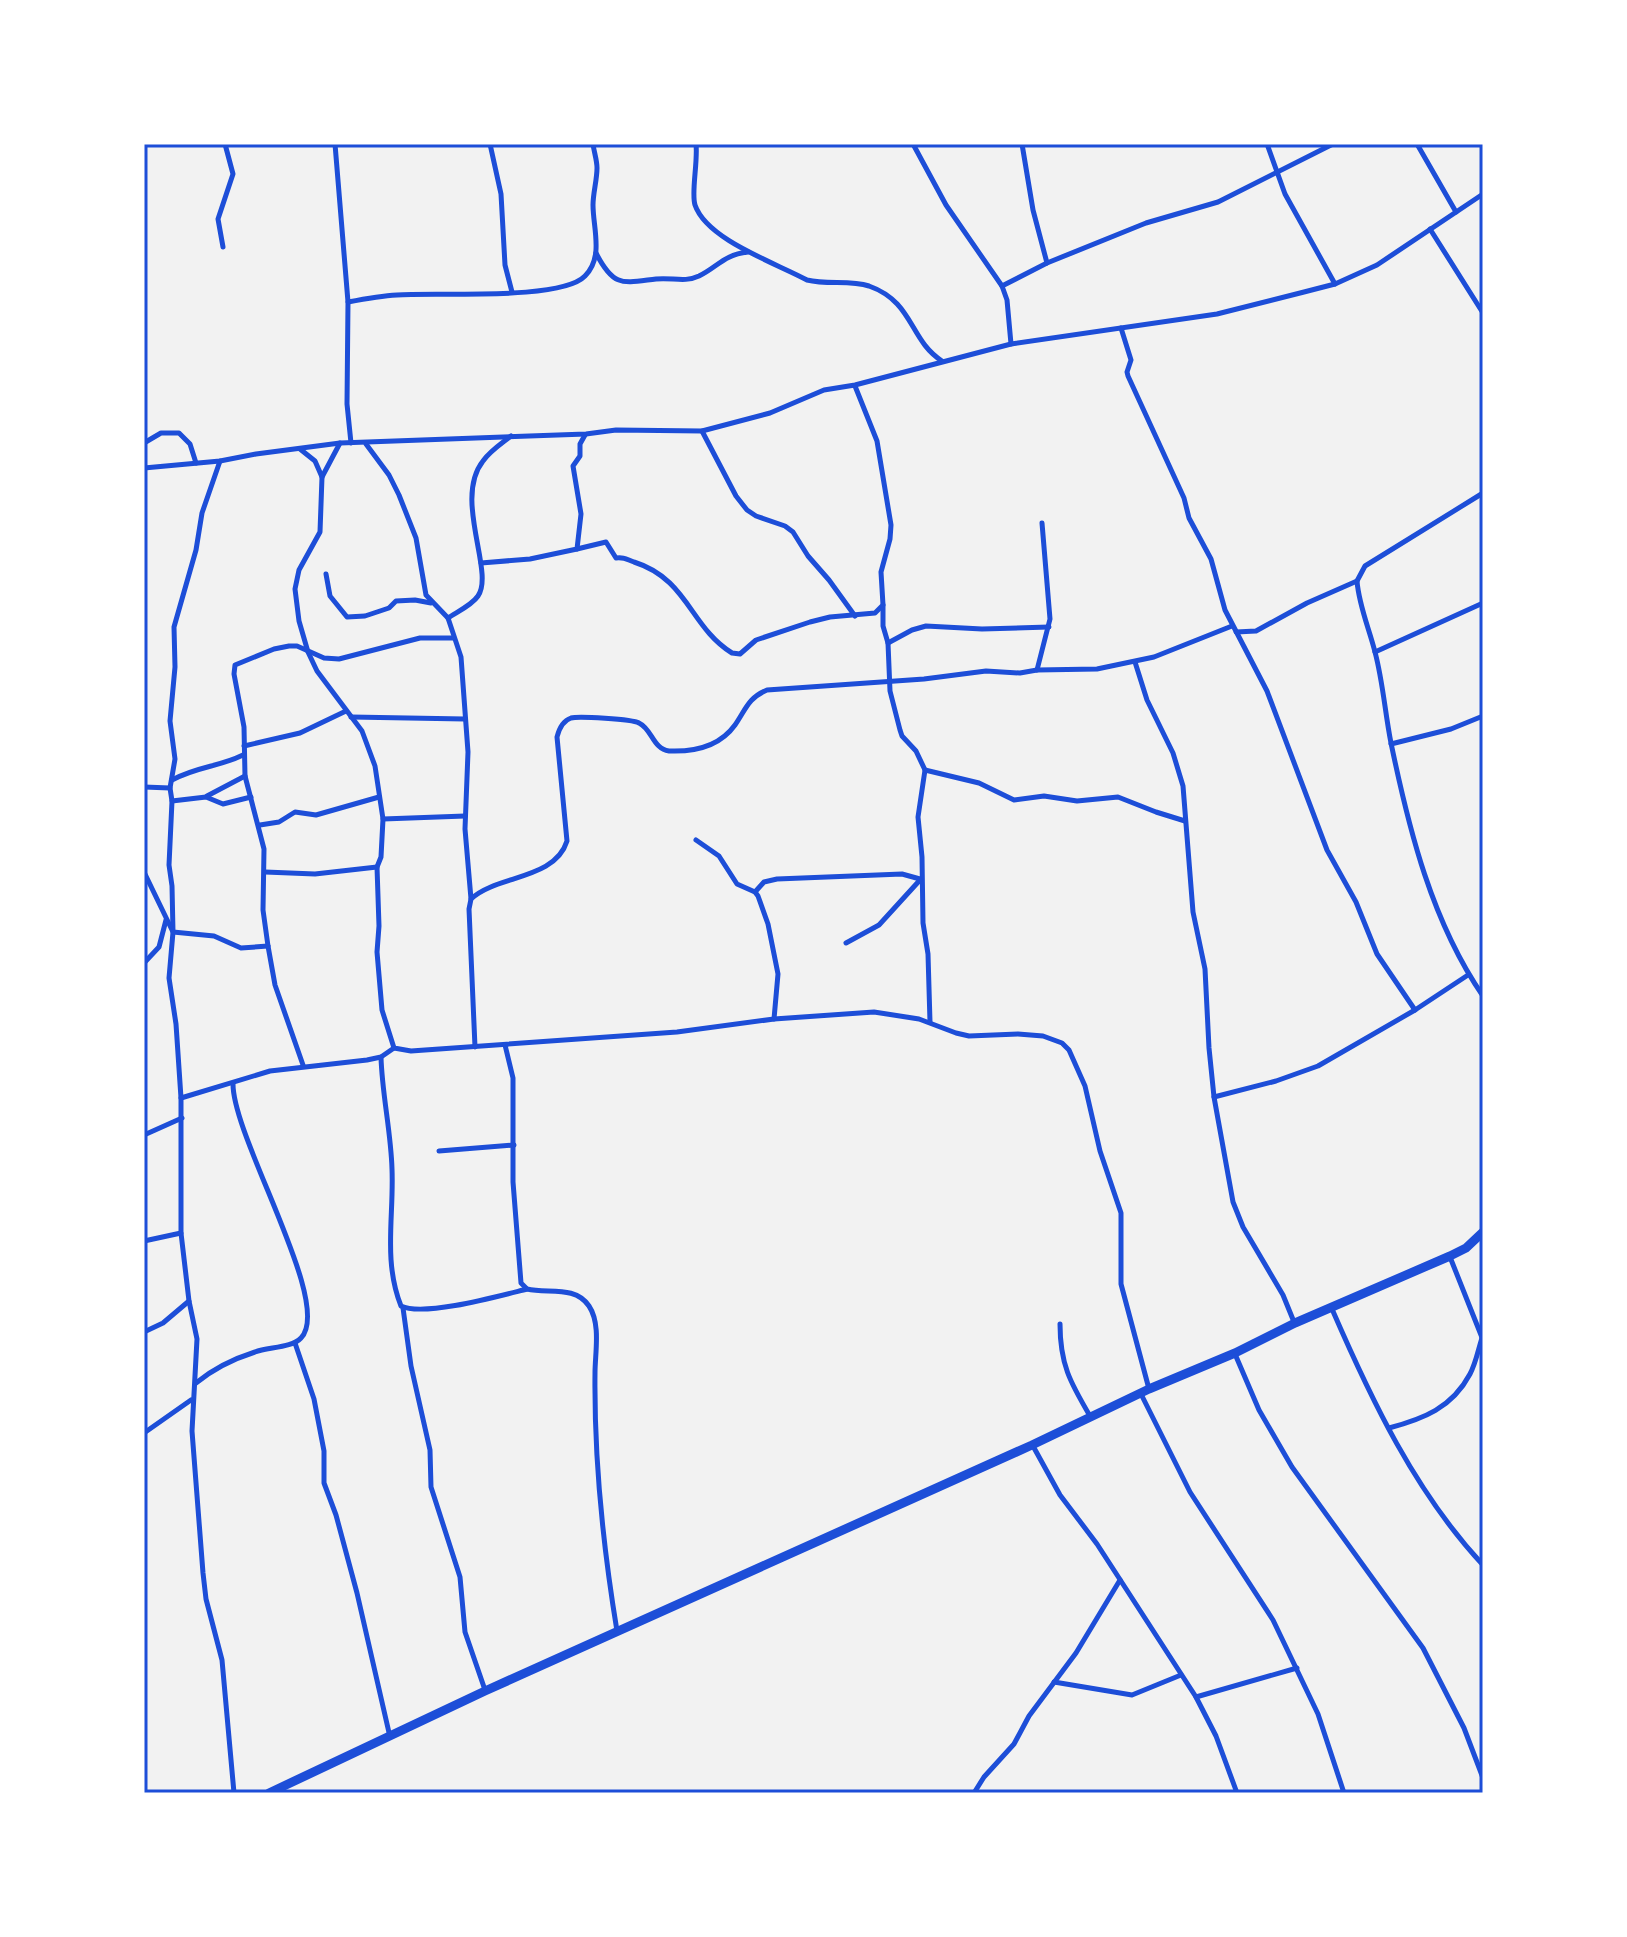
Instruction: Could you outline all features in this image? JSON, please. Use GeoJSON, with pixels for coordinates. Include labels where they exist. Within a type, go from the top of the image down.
{"type":"FeatureCollection","features":[{"type":"Feature","properties":{"kind":"highway"},"geometry":{"type":"LineString","coordinates":[[269,1793],[485,1691],[617,1634],[1144,1391],[1450,1256],[1466,1248],[1483,1232]]}},
{"type":"Feature","properties":{"kind":"street"},"geometry":{"type":"LineString","coordinates":[[223,247],[218,219],[233,174],[225,144]]}},
{"type":"Feature","properties":{"kind":"street"},"geometry":{"type":"LineString","coordinates":[[335,144],[348,302],[347,404],[351,443]]}},
{"type":"Feature","properties":{"kind":"street"},"geometry":{"type":"LineString","coordinates":[[490,144],[501,194],[505,265],[512,292]]}},
{"type":"Feature","properties":{"kind":"street"},"geometry":{"type":"LineString","coordinates":[[348,302],[395,295],[512,292],[575,283],[591,269],[596,252],[593,203],[598,167],[593,144]]}},
{"type":"Feature","properties":{"kind":"street"},"geometry":{"type":"LineString","coordinates":[[696,144],[698,170],[694,195],[699,212],[715,231],[807,280],[865,285],[887,294],[908,315],[931,353],[943,361]]}},
{"type":"Feature","properties":{"kind":"street"},"geometry":{"type":"LineString","coordinates":[[913,144],[946,205],[1002,286],[1007,300],[1011,344]]}},
{"type":"Feature","properties":{"kind":"street"},"geometry":{"type":"LineString","coordinates":[[1022,144],[1033,210],[1047,263]]}},
{"type":"Feature","properties":{"kind":"street"},"geometry":{"type":"LineString","coordinates":[[1267,144],[1295,215],[1335,284]]}},
{"type":"Feature","properties":{"kind":"street"},"geometry":{"type":"LineString","coordinates":[[1002,286],[1047,263],[1146,223],[1205,207],[1333,144]]}},
{"type":"Feature","properties":{"kind":"street"},"geometry":{"type":"LineString","coordinates":[[1417,144],[1456,212]]}},
{"type":"Feature","properties":{"kind":"street"},"geometry":{"type":"LineString","coordinates":[[144,468],[220,461],[340,443],[586,434],[616,430],[702,431],[770,413],[824,390],[855,385],[1011,344],[1217,314],[1335,284],[1377,265],[1483,194]]}},
{"type":"Feature","properties":{"kind":"street"},"geometry":{"type":"LineString","coordinates":[[1430,229],[1483,313]]}},
{"type":"Feature","properties":{"kind":"street"},"geometry":{"type":"LineString","coordinates":[[596,252],[619,281],[641,283],[656,279],[684,281],[703,274],[728,255],[751,251]]}},
{"type":"Feature","properties":{"kind":"street"},"geometry":{"type":"LineString","coordinates":[[1121,328],[1132,363],[1128,376],[1184,498],[1189,518],[1209,552],[1225,610],[1267,691],[1327,850],[1356,902],[1377,954],[1415,1010]]}},
{"type":"Feature","properties":{"kind":"street"},"geometry":{"type":"LineString","coordinates":[[855,385],[877,441],[890,514],[890,539],[881,572],[889,680],[902,736],[916,751],[925,770],[918,817],[930,1022]]}},
{"type":"Feature","properties":{"kind":"street"},"geometry":{"type":"LineString","coordinates":[[702,431],[736,496],[747,510],[793,532],[855,616]]}},
{"type":"Feature","properties":{"kind":"street"},"geometry":{"type":"LineString","coordinates":[[144,443],[161,433],[179,433],[190,444],[196,463]]}},
{"type":"Feature","properties":{"kind":"street"},"geometry":{"type":"LineString","coordinates":[[577,549],[581,514],[573,466],[580,456],[580,444],[586,434]]}},
{"type":"Feature","properties":{"kind":"street"},"geometry":{"type":"LineString","coordinates":[[448,618],[479,595],[483,585],[473,527],[476,471],[490,453],[512,435]]}},
{"type":"Feature","properties":{"kind":"street"},"geometry":{"type":"LineString","coordinates":[[322,477],[340,443]]}},
{"type":"Feature","properties":{"kind":"street"},"geometry":{"type":"LineString","coordinates":[[365,444],[389,475],[399,495],[416,538],[424,589],[431,603],[448,618],[464,671],[468,752],[465,816],[471,899],[469,918],[475,1047]]}},
{"type":"Feature","properties":{"kind":"street"},"geometry":{"type":"LineString","coordinates":[[299,448],[315,461],[322,477],[320,532],[299,570],[295,589],[299,621],[317,671],[362,731],[370,749],[383,819],[381,857],[377,867],[377,952],[382,1010],[394,1048]]}},
{"type":"Feature","properties":{"kind":"street"},"geometry":{"type":"LineString","coordinates":[[220,461],[202,513],[196,550],[186,576],[174,627],[175,667],[170,721],[175,759],[170,788],[169,865],[173,932],[169,978],[176,1024],[182,1118],[181,1233],[197,1339],[195,1384],[191,1400],[203,1573],[206,1599],[222,1660],[234,1793]]}},
{"type":"Feature","properties":{"kind":"street"},"geometry":{"type":"LineString","coordinates":[[1483,493],[1365,566],[1357,581],[1362,611],[1375,652],[1391,744],[1428,885],[1446,931],[1468,975],[1483,996]]}},
{"type":"Feature","properties":{"kind":"street"},"geometry":{"type":"LineString","coordinates":[[1037,670],[1050,614],[1042,523]]}},
{"type":"Feature","properties":{"kind":"street"},"geometry":{"type":"LineString","coordinates":[[481,563],[530,559],[606,542],[615,558],[623,557],[655,570],[678,590],[704,625],[732,653],[740,654],[756,640],[830,617],[875,613],[883,605]]}},
{"type":"Feature","properties":{"kind":"street"},"geometry":{"type":"LineString","coordinates":[[326,574],[330,596],[347,617],[365,616],[389,608],[396,601],[431,603]]}},
{"type":"Feature","properties":{"kind":"street"},"geometry":{"type":"LineString","coordinates":[[471,899],[489,888],[530,875],[552,861],[565,847],[567,841],[557,737],[566,720],[578,717],[634,721],[647,729],[657,745],[666,751],[699,748],[716,744],[750,699],[767,690],[924,679],[986,671],[1087,670],[1135,662],[1234,629],[1256,631],[1307,603],[1357,581]]}},
{"type":"Feature","properties":{"kind":"street"},"geometry":{"type":"LineString","coordinates":[[1375,652],[1483,603]]}},
{"type":"Feature","properties":{"kind":"street"},"geometry":{"type":"LineString","coordinates":[[888,643],[919,627],[934,625],[982,629],[1049,627]]}},
{"type":"Feature","properties":{"kind":"street"},"geometry":{"type":"LineString","coordinates":[[303,1065],[275,985],[268,946],[263,910],[264,849],[245,776],[244,727],[235,665],[289,646],[297,646],[324,658],[339,659],[420,638],[453,638]]}},
{"type":"Feature","properties":{"kind":"street"},"geometry":{"type":"LineString","coordinates":[[1135,662],[1147,700],[1178,767],[1183,786],[1193,912],[1205,969],[1214,1097],[1233,1202],[1243,1227],[1283,1295],[1295,1323]]}},
{"type":"Feature","properties":{"kind":"street"},"geometry":{"type":"LineString","coordinates":[[244,746],[300,733],[348,714],[465,719]]}},
{"type":"Feature","properties":{"kind":"street"},"geometry":{"type":"LineString","coordinates":[[1391,744],[1451,729],[1483,716]]}},
{"type":"Feature","properties":{"kind":"street"},"geometry":{"type":"LineString","coordinates":[[171,780],[190,770],[226,764],[243,755]]}},
{"type":"Feature","properties":{"kind":"street"},"geometry":{"type":"LineString","coordinates":[[925,770],[979,783],[1014,800],[1044,796],[1077,801],[1118,797],[1185,821]]}},
{"type":"Feature","properties":{"kind":"street"},"geometry":{"type":"LineString","coordinates":[[172,801],[206,797],[245,776]]}},
{"type":"Feature","properties":{"kind":"street"},"geometry":{"type":"LineString","coordinates":[[144,787],[170,788]]}},
{"type":"Feature","properties":{"kind":"street"},"geometry":{"type":"LineString","coordinates":[[206,797],[223,804],[251,797]]}},
{"type":"Feature","properties":{"kind":"street"},"geometry":{"type":"LineString","coordinates":[[260,825],[282,821],[295,812],[316,815],[379,797]]}},
{"type":"Feature","properties":{"kind":"street"},"geometry":{"type":"LineString","coordinates":[[383,819],[465,816]]}},
{"type":"Feature","properties":{"kind":"street"},"geometry":{"type":"LineString","coordinates":[[696,840],[719,856],[737,884],[755,892],[768,924],[778,974],[774,1019]]}},
{"type":"Feature","properties":{"kind":"street"},"geometry":{"type":"LineString","coordinates":[[265,872],[315,874],[377,867]]}},
{"type":"Feature","properties":{"kind":"street"},"geometry":{"type":"LineString","coordinates":[[144,872],[173,932]]}},
{"type":"Feature","properties":{"kind":"street"},"geometry":{"type":"LineString","coordinates":[[755,892],[764,882],[787,878],[902,874],[921,878]]}},
{"type":"Feature","properties":{"kind":"street"},"geometry":{"type":"LineString","coordinates":[[846,943],[879,925],[921,878]]}},
{"type":"Feature","properties":{"kind":"street"},"geometry":{"type":"LineString","coordinates":[[144,963],[159,947],[166,920]]}},
{"type":"Feature","properties":{"kind":"street"},"geometry":{"type":"LineString","coordinates":[[173,932],[214,936],[241,948],[268,946]]}},
{"type":"Feature","properties":{"kind":"street"},"geometry":{"type":"LineString","coordinates":[[1214,1097],[1318,1066],[1415,1010],[1468,975]]}},
{"type":"Feature","properties":{"kind":"street"},"geometry":{"type":"LineString","coordinates":[[181,1098],[270,1071],[381,1057],[394,1048],[411,1051],[505,1045],[874,1012],[899,1014],[969,1036],[1018,1034],[1043,1036],[1062,1043],[1069,1050],[1085,1086],[1100,1151],[1121,1213],[1121,1284],[1144,1391],[1190,1492],[1257,1594],[1297,1668],[1318,1714],[1344,1793]]}},
{"type":"Feature","properties":{"kind":"street"},"geometry":{"type":"LineString","coordinates":[[505,1045],[513,1078],[513,1182],[519,1274],[521,1283],[527,1289]]}},
{"type":"Feature","properties":{"kind":"street"},"geometry":{"type":"LineString","coordinates":[[381,1057],[392,1167],[389,1259],[403,1308],[411,1366],[430,1450],[431,1487],[460,1577],[465,1632],[485,1691]]}},
{"type":"Feature","properties":{"kind":"street"},"geometry":{"type":"LineString","coordinates":[[195,1384],[239,1358],[295,1343],[306,1331],[308,1319],[306,1297],[286,1232],[241,1127],[233,1084]]}},
{"type":"Feature","properties":{"kind":"street"},"geometry":{"type":"LineString","coordinates":[[144,1135],[182,1118]]}},
{"type":"Feature","properties":{"kind":"street"},"geometry":{"type":"LineString","coordinates":[[439,1151],[514,1145]]}},
{"type":"Feature","properties":{"kind":"street"},"geometry":{"type":"LineString","coordinates":[[144,1241],[181,1233]]}},
{"type":"Feature","properties":{"kind":"street"},"geometry":{"type":"LineString","coordinates":[[1389,1428],[1419,1420],[1447,1402],[1472,1372],[1482,1339],[1450,1256]]}},
{"type":"Feature","properties":{"kind":"street"},"geometry":{"type":"LineString","coordinates":[[403,1308],[449,1306],[527,1289],[562,1291],[579,1296],[589,1306],[594,1317],[595,1418],[600,1493],[607,1574],[617,1634]]}},
{"type":"Feature","properties":{"kind":"street"},"geometry":{"type":"LineString","coordinates":[[144,1332],[163,1323],[189,1301]]}},
{"type":"Feature","properties":{"kind":"street"},"geometry":{"type":"LineString","coordinates":[[1332,1309],[1362,1378],[1389,1428],[1438,1511],[1483,1565]]}},
{"type":"Feature","properties":{"kind":"street"},"geometry":{"type":"LineString","coordinates":[[1060,1324],[1061,1350],[1067,1374],[1072,1388],[1091,1416]]}},
{"type":"Feature","properties":{"kind":"street"},"geometry":{"type":"LineString","coordinates":[[295,1343],[314,1399],[324,1451],[324,1483],[357,1593],[390,1737]]}},
{"type":"Feature","properties":{"kind":"street"},"geometry":{"type":"LineString","coordinates":[[1235,1353],[1259,1410],[1292,1467],[1423,1648],[1464,1728],[1483,1778]]}},
{"type":"Feature","properties":{"kind":"street"},"geometry":{"type":"LineString","coordinates":[[144,1433],[191,1400]]}},
{"type":"Feature","properties":{"kind":"street"},"geometry":{"type":"LineString","coordinates":[[1032,1445],[1060,1495],[1196,1697],[1216,1736],[1237,1793]]}},
{"type":"Feature","properties":{"kind":"street"},"geometry":{"type":"LineString","coordinates":[[974,1793],[1014,1744],[1029,1716],[1076,1653],[1120,1580]]}},
{"type":"Feature","properties":{"kind":"street"},"geometry":{"type":"LineString","coordinates":[[1196,1697],[1297,1668]]}},
{"type":"Feature","properties":{"kind":"street"},"geometry":{"type":"LineString","coordinates":[[1054,1682],[1132,1695],[1181,1675]]}}]}
